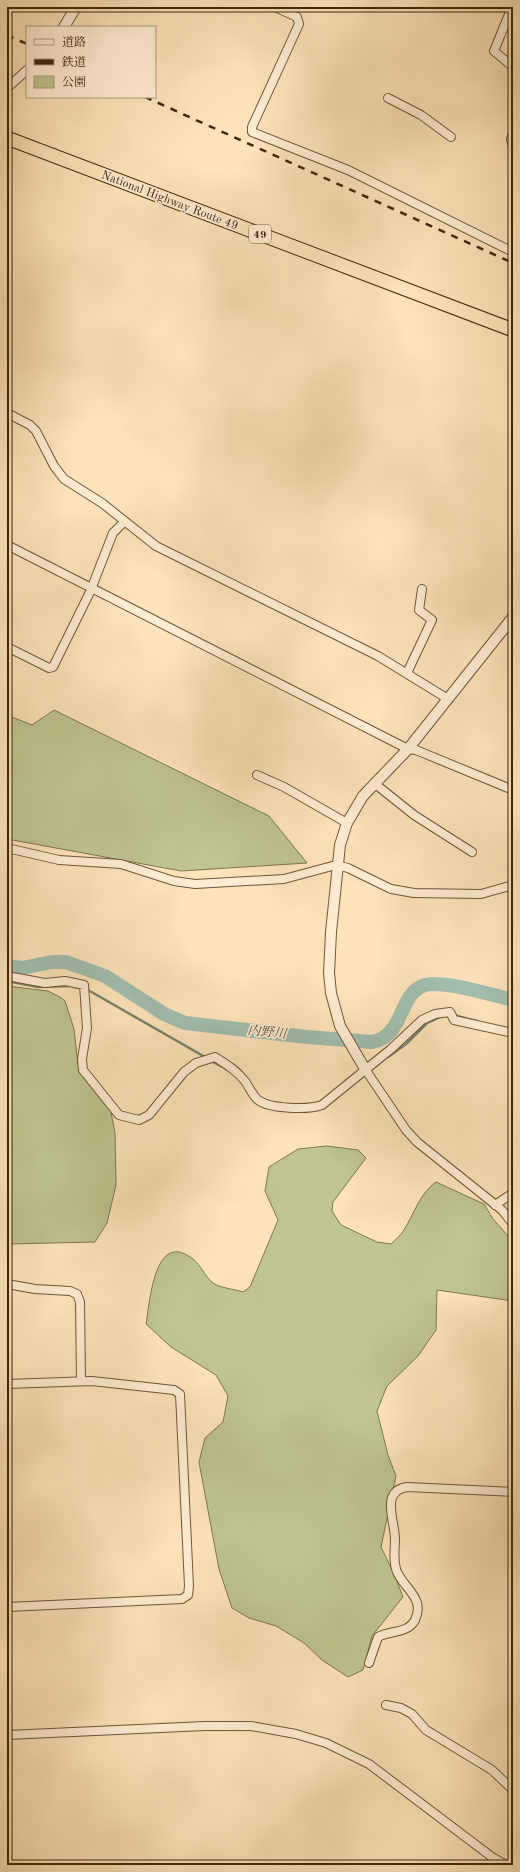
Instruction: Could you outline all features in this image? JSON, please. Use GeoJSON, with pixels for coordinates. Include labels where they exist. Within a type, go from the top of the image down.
{"type":"FeatureCollection","features":[{"type":"Feature","properties":{"kind":"highway","name":"National Highway Route 49"},"geometry":{"type":"LineString","coordinates":[[7,138],[513,330]]}},
{"type":"Feature","properties":{"kind":"street"},"geometry":{"type":"LineString","coordinates":[[65,26],[76,7]]}},
{"type":"Feature","properties":{"kind":"street"},"geometry":{"type":"LineString","coordinates":[[275,7],[297,17],[299,24],[252,127],[254,133],[348,170],[513,252]]}},
{"type":"Feature","properties":{"kind":"street"},"geometry":{"type":"LineString","coordinates":[[512,7],[494,51],[513,67]]}},
{"type":"Feature","properties":{"kind":"street"},"geometry":{"type":"LineString","coordinates":[[7,88],[26,71]]}},
{"type":"Feature","properties":{"kind":"street"},"geometry":{"type":"LineString","coordinates":[[388,98],[421,115],[450,137]]}},
{"type":"Feature","properties":{"kind":"street"},"geometry":{"type":"LineString","coordinates":[[513,133],[511,139],[513,148]]}},
{"type":"Feature","properties":{"kind":"street"},"geometry":{"type":"LineString","coordinates":[[7,413],[30,425],[36,431],[54,466],[64,479],[102,503],[124,522],[162,549],[352,643],[408,673],[448,699]]}},
{"type":"Feature","properties":{"kind":"street"},"geometry":{"type":"LineString","coordinates":[[7,647],[49,668],[53,667],[90,592],[113,534],[124,522]]}},
{"type":"Feature","properties":{"kind":"street"},"geometry":{"type":"LineString","coordinates":[[7,545],[408,749],[416,750],[513,790]]}},
{"type":"Feature","properties":{"kind":"street"},"geometry":{"type":"LineString","coordinates":[[408,673],[432,620],[419,610],[422,589]]}},
{"type":"Feature","properties":{"kind":"street"},"geometry":{"type":"LineString","coordinates":[[513,617],[408,749],[363,796],[348,823],[340,845],[336,865],[329,973],[331,993],[340,1026],[365,1069],[406,1130],[417,1142],[495,1205],[513,1224]]}},
{"type":"Feature","properties":{"kind":"street"},"geometry":{"type":"LineString","coordinates":[[257,775],[284,787],[348,823]]}},
{"type":"Feature","properties":{"kind":"street"},"geometry":{"type":"LineString","coordinates":[[374,783],[414,815],[472,852]]}},
{"type":"Feature","properties":{"kind":"street"},"geometry":{"type":"LineString","coordinates":[[7,848],[59,860],[121,864],[174,881],[196,884],[284,879],[336,865],[348,868],[391,889],[414,893],[481,894],[513,884]]}},
{"type":"Feature","properties":{"kind":"street"},"geometry":{"type":"LineString","coordinates":[[7,976],[45,983],[65,981],[84,985],[87,1028],[82,1059],[83,1070],[119,1115],[139,1120],[149,1116],[184,1072],[196,1063],[212,1058],[215,1058],[237,1073],[258,1100],[278,1107],[314,1107],[322,1105],[400,1041],[422,1020],[435,1014],[450,1012],[454,1020],[513,1033]]}},
{"type":"Feature","properties":{"kind":"street"},"geometry":{"type":"LineString","coordinates":[[495,1205],[513,1193]]}},
{"type":"Feature","properties":{"kind":"street"},"geometry":{"type":"LineString","coordinates":[[7,1284],[34,1289],[70,1291],[77,1294],[80,1302],[81,1381]]}},
{"type":"Feature","properties":{"kind":"street"},"geometry":{"type":"LineString","coordinates":[[7,1384],[96,1381],[174,1390],[181,1396],[189,1593],[185,1598],[180,1599],[7,1607]]}},
{"type":"Feature","properties":{"kind":"street"},"geometry":{"type":"LineString","coordinates":[[369,1663],[378,1637],[387,1632],[403,1631],[413,1623],[418,1613],[416,1598],[398,1574],[394,1560],[395,1536],[391,1502],[394,1493],[407,1487],[513,1492]]}},
{"type":"Feature","properties":{"kind":"street"},"geometry":{"type":"LineString","coordinates":[[386,1705],[401,1708],[412,1714],[426,1730],[492,1770],[513,1790]]}},
{"type":"Feature","properties":{"kind":"street"},"geometry":{"type":"LineString","coordinates":[[7,1735],[206,1726],[251,1726],[296,1734],[326,1743],[369,1764],[492,1857],[506,1865]]}},
{"type":"Feature","properties":{"kind":"green space"},"geometry":{"type":"Polygon","coordinates":[[[54,710],[269,816],[307,863],[181,871],[7,839],[7,715],[32,725],[54,710]]]}},
{"type":"Feature","properties":{"kind":"green space"},"geometry":{"type":"Polygon","coordinates":[[[7,986],[48,991],[65,1001],[74,1029],[78,1064],[84,1078],[111,1112],[115,1133],[116,1185],[107,1223],[95,1242],[7,1244],[7,986]]]}},
{"type":"Feature","properties":{"kind":"green space"},"geometry":{"type":"Polygon","coordinates":[[[327,1146],[358,1150],[366,1158],[333,1202],[332,1211],[341,1225],[377,1242],[391,1244],[403,1232],[418,1204],[430,1187],[436,1182],[484,1204],[493,1219],[508,1236],[513,1248],[513,1301],[437,1290],[436,1330],[418,1356],[387,1386],[377,1411],[388,1455],[396,1476],[381,1547],[403,1597],[372,1636],[363,1670],[348,1677],[322,1660],[304,1643],[276,1626],[249,1618],[232,1608],[219,1569],[199,1462],[205,1438],[223,1422],[228,1396],[216,1375],[171,1347],[146,1324],[152,1286],[156,1272],[162,1261],[170,1253],[180,1252],[193,1259],[208,1278],[216,1285],[243,1292],[250,1287],[278,1220],[265,1191],[269,1167],[298,1149],[327,1146]]]}},
{"type":"Feature","properties":{"kind":"waterway","name":"内野川"},"geometry":{"type":"LineString","coordinates":[[7,966],[22,968],[52,962],[66,962],[105,976],[164,1014],[185,1023],[307,1037],[372,1042],[383,1038],[390,1032],[410,996],[416,990],[425,985],[433,984],[456,986],[513,1000]]}},
{"type":"Feature","properties":{"kind":"waterway"},"geometry":{"type":"LineString","coordinates":[[7,981],[38,987],[70,986]]}},
{"type":"Feature","properties":{"kind":"waterway"},"geometry":{"type":"LineString","coordinates":[[74,987],[88,990],[205,1057]]}},
{"type":"Feature","properties":{"kind":"waterway"},"geometry":{"type":"LineString","coordinates":[[453,1015],[477,1021]]}},
{"type":"Feature","properties":{"kind":"waterway"},"geometry":{"type":"LineString","coordinates":[[388,1057],[406,1044],[427,1023],[442,1016]]}},
{"type":"Feature","properties":{"kind":"waterway"},"geometry":{"type":"LineString","coordinates":[[211,1061],[228,1070]]}},
{"type":"Feature","properties":{"kind":"waterway"},"geometry":{"type":"LineString","coordinates":[[263,1106],[273,1109]]}},
{"type":"Feature","properties":{"kind":"railway"},"geometry":{"type":"LineString","coordinates":[[7,35],[26,44]]}},
{"type":"Feature","properties":{"kind":"railway"},"geometry":{"type":"LineString","coordinates":[[147,98],[513,263]]}}]}
